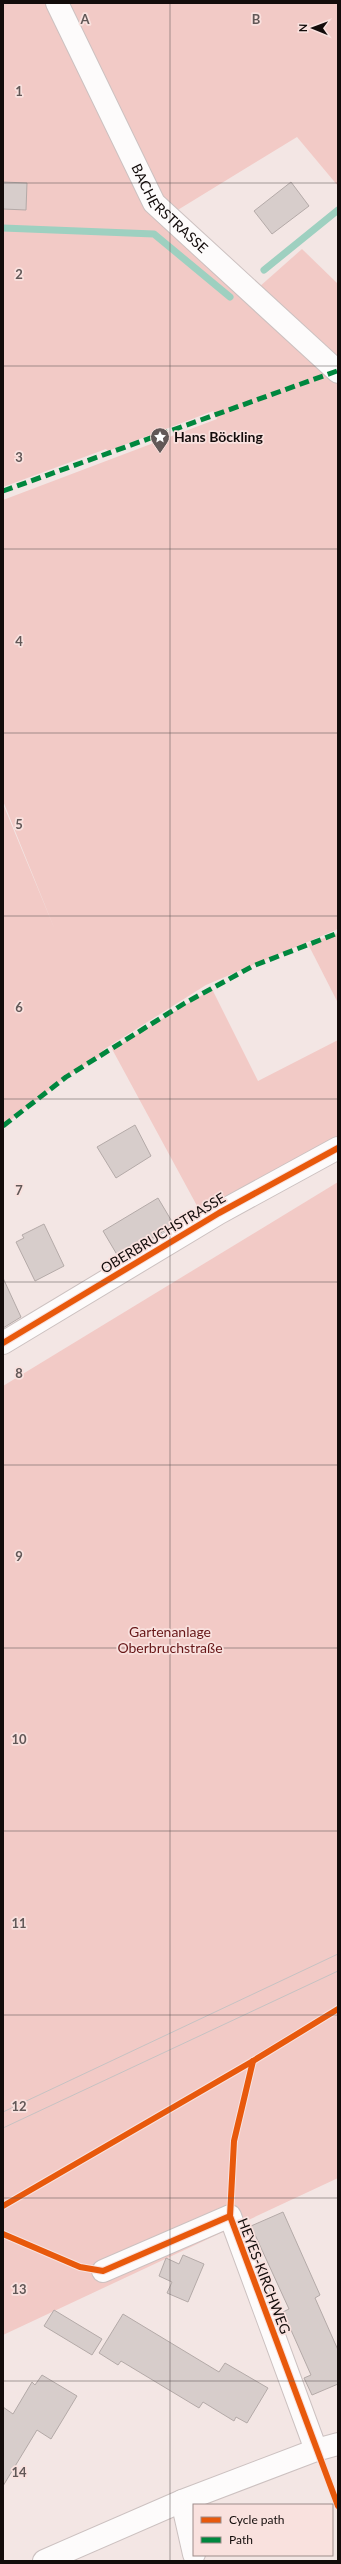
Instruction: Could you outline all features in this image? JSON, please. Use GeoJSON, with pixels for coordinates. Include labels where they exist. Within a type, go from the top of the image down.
{"type":"FeatureCollection","features":[{"type":"Feature","properties":{"kind":"street","name":"BACHERSTRASSE"},"geometry":{"type":"LineString","coordinates":[[57,3],[154,203],[338,372]]}},
{"type":"Feature","properties":{"kind":"street","name":"OBERBRUCHSTRASSE"},"geometry":{"type":"LineString","coordinates":[[3,1343],[219,1213],[338,1148]]}},
{"type":"Feature","properties":{"kind":"street","name":"HEYES-KIRCHWEG"},"geometry":{"type":"LineString","coordinates":[[103,2271],[230,2216],[316,2450]]}},
{"type":"Feature","properties":{"kind":"street"},"geometry":{"type":"LineString","coordinates":[[44,2561],[182,2501],[316,2450],[338,2444]]}},
{"type":"Feature","properties":{"kind":"street"},"geometry":{"type":"LineString","coordinates":[[182,2501],[193,2550]]}},
{"type":"Feature","properties":{"kind":"green space"},"geometry":{"type":"Polygon","coordinates":[[[3,3],[338,3],[338,186],[297,137],[163,219],[338,381],[338,929],[206,985],[103,1050],[105,1053],[66,1077],[3,1126],[3,804],[55,930],[3,801],[3,500],[217,419],[213,411],[108,451],[106,449],[3,487],[3,3]]]}},
{"type":"Feature","properties":{"kind":"green space"},"geometry":{"type":"Polygon","coordinates":[[[302,249],[338,284],[338,357],[258,288],[302,249]]]}},
{"type":"Feature","properties":{"kind":"green space"},"geometry":{"type":"Polygon","coordinates":[[[338,933],[338,1003],[308,944],[338,933]]]}},
{"type":"Feature","properties":{"kind":"green space"},"geometry":{"type":"Polygon","coordinates":[[[212,989],[258,1081],[338,1040],[338,1140],[202,1215],[112,1049],[212,989]]]}},
{"type":"Feature","properties":{"kind":"green space","name":"Gartenanlage Oberbruchstraße"},"geometry":{"type":"Polygon","coordinates":[[[338,1182],[338,2178],[3,2335],[3,1386],[338,1182]]]}},
{"type":"Feature","properties":{"kind":"building"},"geometry":{"type":"Polygon","coordinates":[[[3,182],[27,183],[26,210],[3,209],[3,182]]]}},
{"type":"Feature","properties":{"kind":"building"},"geometry":{"type":"Polygon","coordinates":[[[291,182],[309,206],[272,234],[254,211],[291,182]]]}},
{"type":"Feature","properties":{"kind":"building"},"geometry":{"type":"Polygon","coordinates":[[[135,1125],[151,1156],[116,1178],[97,1147],[135,1125]]]}},
{"type":"Feature","properties":{"kind":"building"},"geometry":{"type":"Polygon","coordinates":[[[158,1198],[174,1225],[119,1258],[103,1231],[158,1198]]]}},
{"type":"Feature","properties":{"kind":"building"},"geometry":{"type":"Polygon","coordinates":[[[44,1224],[64,1266],[35,1281],[16,1242],[24,1238],[22,1235],[44,1224]]]}},
{"type":"Feature","properties":{"kind":"building"},"geometry":{"type":"Polygon","coordinates":[[[3,1278],[21,1317],[3,1328],[3,1278]]]}},
{"type":"Feature","properties":{"kind":"building"},"geometry":{"type":"Polygon","coordinates":[[[283,2212],[320,2295],[315,2298],[338,2350],[338,2384],[312,2395],[304,2378],[311,2375],[283,2312],[289,2309],[251,2226],[283,2212]]]}},
{"type":"Feature","properties":{"kind":"building"},"geometry":{"type":"Polygon","coordinates":[[[183,2255],[204,2264],[188,2302],[167,2293],[172,2282],[159,2276],[166,2258],[179,2264],[183,2255]]]}},
{"type":"Feature","properties":{"kind":"building"},"geometry":{"type":"Polygon","coordinates":[[[54,2310],[102,2339],[92,2355],[44,2326],[54,2310]]]}},
{"type":"Feature","properties":{"kind":"building"},"geometry":{"type":"Polygon","coordinates":[[[123,2314],[219,2372],[225,2363],[268,2388],[247,2423],[236,2417],[234,2421],[203,2402],[199,2408],[121,2361],[118,2365],[99,2353],[123,2314]]]}},
{"type":"Feature","properties":{"kind":"building"},"geometry":{"type":"Polygon","coordinates":[[[42,2375],[77,2396],[51,2439],[37,2430],[3,2486],[3,2407],[13,2414],[32,2382],[35,2385],[42,2375]]]}},
{"type":"Feature","properties":{"kind":"waterway"},"geometry":{"type":"LineString","coordinates":[[264,270],[338,210]]}},
{"type":"Feature","properties":{"kind":"waterway"},"geometry":{"type":"LineString","coordinates":[[3,228],[154,234],[230,297]]}},
{"type":"Feature","properties":{"kind":"tram line"},"geometry":{"type":"LineString","coordinates":[[3,2112],[338,1954]]}},
{"type":"Feature","properties":{"kind":"tram line"},"geometry":{"type":"LineString","coordinates":[[3,2128],[338,1971]]}},
{"type":"Feature","properties":{"kind":"marked path"},"geometry":{"type":"LineString","coordinates":[[3,491],[337,371]]}},
{"type":"Feature","properties":{"kind":"marked path"},"geometry":{"type":"LineString","coordinates":[[3,1126],[66,1077],[185,1003],[253,966],[338,933]]}},
{"type":"Feature","properties":{"kind":"cycle path"},"geometry":{"type":"LineString","coordinates":[[3,1343],[219,1213],[338,1148]]}},
{"type":"Feature","properties":{"kind":"cycle path"},"geometry":{"type":"LineString","coordinates":[[3,2206],[253,2061],[338,2009]]}},
{"type":"Feature","properties":{"kind":"cycle path"},"geometry":{"type":"LineString","coordinates":[[230,2216],[234,2141],[253,2061]]}},
{"type":"Feature","properties":{"kind":"cycle path"},"geometry":{"type":"LineString","coordinates":[[3,2234],[80,2267],[103,2271],[230,2216],[338,2506]]}},
{"type":"Feature","properties":{"kind":"place","name":"Hans Böckling"},"geometry":{"type":"Point","coordinates":[160,454]}}]}
